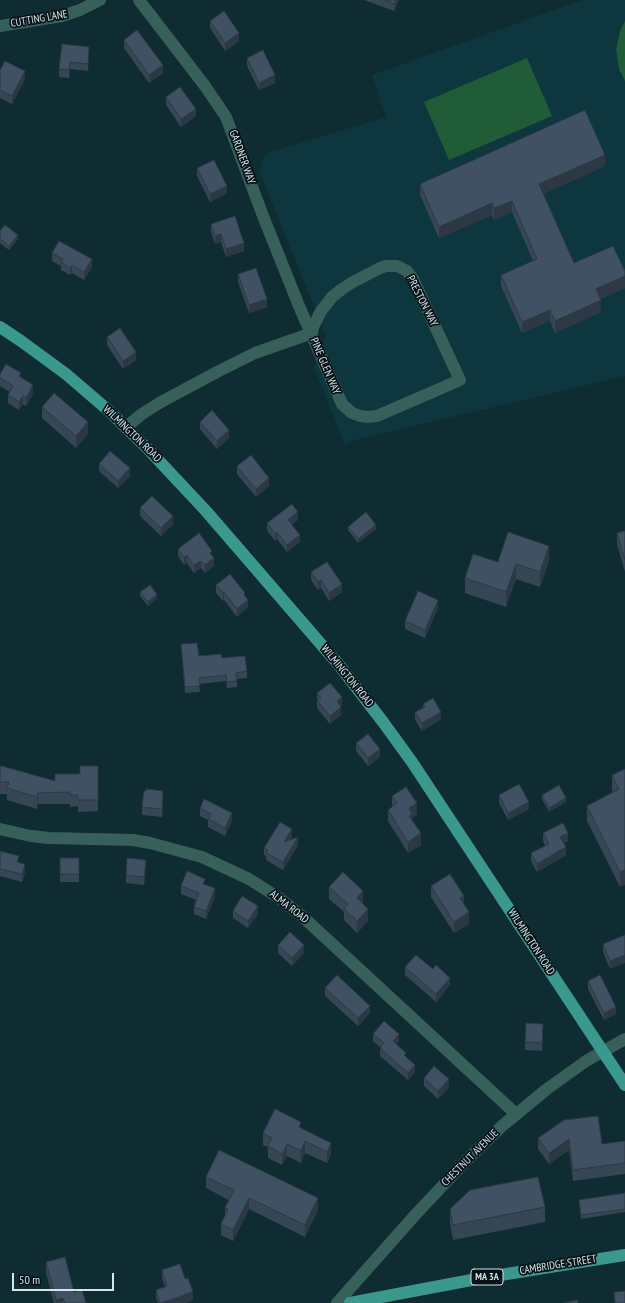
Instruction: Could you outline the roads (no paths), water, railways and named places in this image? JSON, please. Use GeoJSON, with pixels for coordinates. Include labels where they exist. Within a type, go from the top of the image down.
{"type":"FeatureCollection","features":[{"type":"Feature","properties":{"kind":"main road","name":"WILMINGTON ROAD"},"geometry":{"type":"LineString","coordinates":[[0,327],[66,374],[126,427],[158,459],[206,511],[357,687],[425,781],[625,1084]]}},
{"type":"Feature","properties":{"kind":"main road","name":"CAMBRIDGE STREET"},"geometry":{"type":"LineString","coordinates":[[350,1303],[482,1278],[625,1255]]}},
{"type":"Feature","properties":{"kind":"street","name":"CUTTING LANE"},"geometry":{"type":"LineString","coordinates":[[0,26],[62,16],[80,10],[100,0]]}},
{"type":"Feature","properties":{"kind":"street","name":"GARDNER WAY"},"geometry":{"type":"LineString","coordinates":[[139,0],[205,86],[226,117],[263,216],[312,333]]}},
{"type":"Feature","properties":{"kind":"street","name":"PRESTON WAY"},"geometry":{"type":"LineString","coordinates":[[312,333],[313,326],[321,311],[332,297],[342,289],[380,268],[386,266],[397,266],[406,271],[413,279],[460,380]]}},
{"type":"Feature","properties":{"kind":"street","name":"PINE GLEN WAY"},"geometry":{"type":"LineString","coordinates":[[126,427],[160,402],[223,368],[255,353],[312,333],[340,400],[348,410],[360,416],[368,417],[381,414],[460,380]]}},
{"type":"Feature","properties":{"kind":"street","name":"ALMA ROAD"},"geometry":{"type":"LineString","coordinates":[[0,829],[31,836],[49,838],[133,840],[161,845],[202,857],[249,879],[279,898],[303,917],[516,1114]]}},
{"type":"Feature","properties":{"kind":"street","name":"CHESTNUT AVENUE"},"geometry":{"type":"LineString","coordinates":[[337,1303],[387,1245],[465,1162],[516,1114],[547,1089],[602,1051],[625,1039]]}}]}
